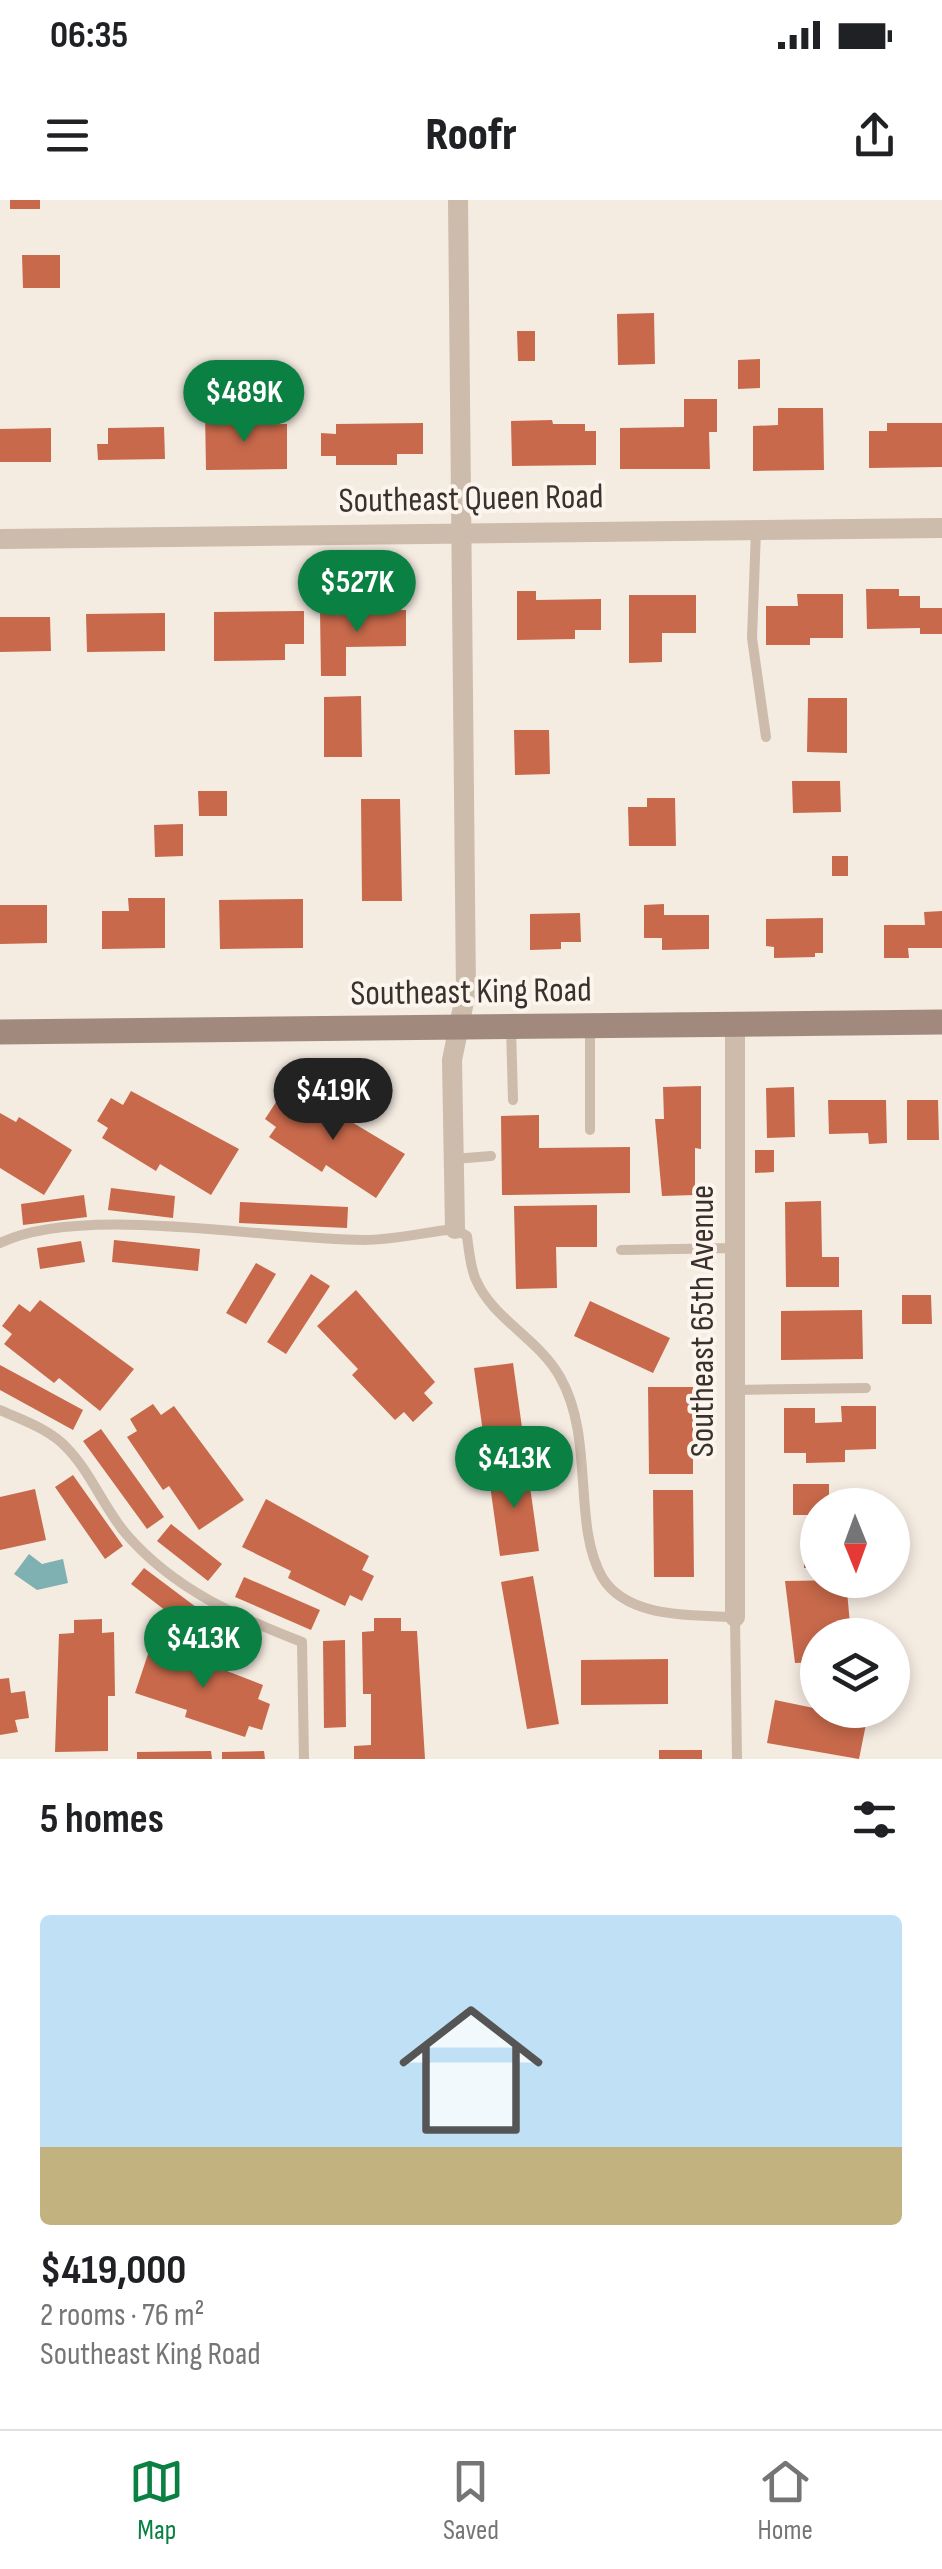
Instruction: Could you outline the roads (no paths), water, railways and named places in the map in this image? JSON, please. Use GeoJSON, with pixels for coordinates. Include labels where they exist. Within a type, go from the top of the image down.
{"type":"FeatureCollection","features":[{"type":"Feature","properties":{"kind":"main road","name":"Southeast King Road"},"geometry":{"type":"LineString","coordinates":[[0,1032],[942,1022]]}},
{"type":"Feature","properties":{"kind":"street"},"geometry":{"type":"LineString","coordinates":[[455,1229],[452,1060],[466,992],[458,531],[458,200]]}},
{"type":"Feature","properties":{"kind":"street","name":"Southeast Queen Road"},"geometry":{"type":"LineString","coordinates":[[0,539],[942,528]]}},
{"type":"Feature","properties":{"kind":"street","name":"Southeast 65th Avenue"},"geometry":{"type":"LineString","coordinates":[[735,1024],[735,1617]]}},
{"type":"Feature","properties":{"kind":"lane"},"geometry":{"type":"LineString","coordinates":[[756,529],[752,638],[766,737]]}},
{"type":"Feature","properties":{"kind":"lane"},"geometry":{"type":"LineString","coordinates":[[590,1026],[590,1130]]}},
{"type":"Feature","properties":{"kind":"lane"},"geometry":{"type":"LineString","coordinates":[[511,1027],[513,1100]]}},
{"type":"Feature","properties":{"kind":"lane"},"geometry":{"type":"LineString","coordinates":[[454,1159],[491,1156]]}},
{"type":"Feature","properties":{"kind":"lane"},"geometry":{"type":"LineString","coordinates":[[0,1243],[22,1232],[78,1224],[368,1240],[455,1229],[467,1236],[474,1278],[488,1301],[540,1350],[560,1377],[575,1413],[592,1545],[602,1578],[626,1601],[672,1614],[735,1617],[737,1759]]}},
{"type":"Feature","properties":{"kind":"lane"},"geometry":{"type":"LineString","coordinates":[[621,1250],[735,1248]]}},
{"type":"Feature","properties":{"kind":"lane"},"geometry":{"type":"LineString","coordinates":[[734,1390],[866,1388]]}},
{"type":"Feature","properties":{"kind":"lane"},"geometry":{"type":"LineString","coordinates":[[0,1410],[43,1430],[66,1448],[126,1534],[154,1562],[232,1614],[302,1642],[304,1759]]}},
{"type":"Feature","properties":{"kind":"water"},"geometry":{"type":"Polygon","coordinates":[[[29,1554],[42,1564],[63,1559],[68,1583],[37,1590],[14,1574],[29,1554]]]}}]}
